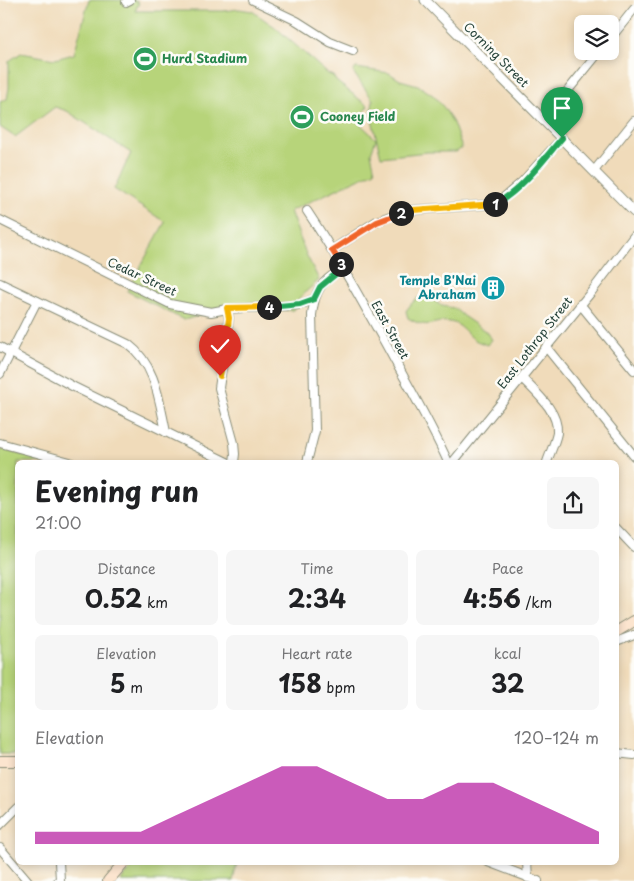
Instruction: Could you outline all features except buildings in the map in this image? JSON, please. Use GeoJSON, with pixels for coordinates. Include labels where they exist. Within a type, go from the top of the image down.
{"type":"FeatureCollection","features":[{"type":"Feature","properties":{"kind":"main road"},"geometry":{"type":"LineString","coordinates":[[619,630],[634,621]]}},
{"type":"Feature","properties":{"kind":"main road"},"geometry":{"type":"LineString","coordinates":[[0,761],[15,761]]}},
{"type":"Feature","properties":{"kind":"main road"},"geometry":{"type":"LineString","coordinates":[[108,881],[121,865]]}},
{"type":"Feature","properties":{"kind":"street"},"geometry":{"type":"LineString","coordinates":[[253,0],[297,21],[330,42],[353,51]]}},
{"type":"Feature","properties":{"kind":"street","name":"Corning Street"},"geometry":{"type":"LineString","coordinates":[[425,0],[634,212]]}},
{"type":"Feature","properties":{"kind":"street"},"geometry":{"type":"LineString","coordinates":[[619,27],[634,9]]}},
{"type":"Feature","properties":{"kind":"street"},"geometry":{"type":"LineString","coordinates":[[544,120],[593,60]]}},
{"type":"Feature","properties":{"kind":"street"},"geometry":{"type":"LineString","coordinates":[[594,171],[634,121]]}},
{"type":"Feature","properties":{"kind":"street"},"geometry":{"type":"LineString","coordinates":[[332,250],[377,222],[396,214],[413,210],[496,204],[522,182],[562,138]]}},
{"type":"Feature","properties":{"kind":"street","name":"East Street"},"geometry":{"type":"LineString","coordinates":[[306,211],[343,268],[435,434],[447,460]]}},
{"type":"Feature","properties":{"kind":"street","name":"Cedar Street"},"geometry":{"type":"LineString","coordinates":[[0,220],[170,304],[211,312],[227,308],[300,304],[314,299]]}},
{"type":"Feature","properties":{"kind":"street","name":"East Lothrop Street"},"geometry":{"type":"LineString","coordinates":[[455,460],[634,236]]}},
{"type":"Feature","properties":{"kind":"street"},"geometry":{"type":"LineString","coordinates":[[308,460],[312,446],[315,422],[312,315],[314,299],[320,287],[343,268]]}},
{"type":"Feature","properties":{"kind":"street"},"geometry":{"type":"LineString","coordinates":[[0,283],[128,344],[138,351],[149,368],[166,432]]}},
{"type":"Feature","properties":{"kind":"street"},"geometry":{"type":"LineString","coordinates":[[0,374],[37,301]]}},
{"type":"Feature","properties":{"kind":"street"},"geometry":{"type":"LineString","coordinates":[[580,304],[634,370]]}},
{"type":"Feature","properties":{"kind":"street"},"geometry":{"type":"LineString","coordinates":[[227,308],[229,318],[219,388],[234,442],[234,460]]}},
{"type":"Feature","properties":{"kind":"street"},"geometry":{"type":"LineString","coordinates":[[0,347],[224,460]]}},
{"type":"Feature","properties":{"kind":"street"},"geometry":{"type":"LineString","coordinates":[[546,347],[634,456]]}},
{"type":"Feature","properties":{"kind":"street"},"geometry":{"type":"LineString","coordinates":[[522,378],[539,396],[555,418],[556,435],[550,460]]}},
{"type":"Feature","properties":{"kind":"street"},"geometry":{"type":"LineString","coordinates":[[0,443],[63,460]]}},
{"type":"Feature","properties":{"kind":"street"},"geometry":{"type":"LineString","coordinates":[[619,531],[634,547]]}},
{"type":"Feature","properties":{"kind":"street"},"geometry":{"type":"LineString","coordinates":[[619,641],[634,635]]}},
{"type":"Feature","properties":{"kind":"street"},"geometry":{"type":"LineString","coordinates":[[619,753],[634,755]]}},
{"type":"Feature","properties":{"kind":"street"},"geometry":{"type":"LineString","coordinates":[[0,825],[15,810]]}},
{"type":"Feature","properties":{"kind":"street"},"geometry":{"type":"LineString","coordinates":[[0,848],[28,881]]}},
{"type":"Feature","properties":{"kind":"street"},"geometry":{"type":"LineString","coordinates":[[58,881],[60,880],[59,865]]}},
{"type":"Feature","properties":{"kind":"street"},"geometry":{"type":"LineString","coordinates":[[495,865],[538,881]]}},
{"type":"Feature","properties":{"kind":"street"},"geometry":{"type":"LineString","coordinates":[[528,865],[528,878]]}},
{"type":"Feature","properties":{"kind":"street"},"geometry":{"type":"LineString","coordinates":[[511,881],[512,872]]}},
{"type":"Feature","properties":{"kind":"green space"},"geometry":{"type":"Polygon","coordinates":[[[89,0],[134,0],[139,3],[135,11],[223,11],[239,9],[252,11],[275,27],[328,74],[333,76],[336,81],[368,106],[357,121],[376,139],[371,153],[375,171],[290,211],[306,254],[319,280],[300,297],[293,310],[263,311],[233,306],[184,320],[127,291],[165,222],[114,189],[131,153],[67,111],[55,107],[15,137],[0,127],[0,102],[7,99],[9,88],[9,61],[21,53],[55,59],[74,54],[89,0]]]}},
{"type":"Feature","properties":{"kind":"green space"},"geometry":{"type":"Polygon","coordinates":[[[356,68],[389,73],[400,80],[418,85],[434,96],[445,109],[453,123],[462,148],[456,152],[427,152],[381,157],[371,115],[373,100],[353,72],[356,68]]]}},
{"type":"Feature","properties":{"kind":"green space"},"geometry":{"type":"Polygon","coordinates":[[[424,295],[431,297],[442,306],[454,308],[488,333],[492,340],[487,345],[478,341],[454,323],[421,324],[408,318],[406,311],[416,299],[424,295]]]}},
{"type":"Feature","properties":{"kind":"green space"},"geometry":{"type":"Polygon","coordinates":[[[0,449],[42,460],[15,460],[15,754],[0,754],[0,449]]]}},
{"type":"Feature","properties":{"kind":"green space"},"geometry":{"type":"Polygon","coordinates":[[[134,865],[237,865],[233,881],[120,881],[134,865]]]}},
{"type":"Feature","properties":{"kind":"place","name":"Hurd Stadium"},"geometry":{"type":"Point","coordinates":[145,59]}},
{"type":"Feature","properties":{"kind":"place","name":"Cooney Field"},"geometry":{"type":"Point","coordinates":[302,117]}},
{"type":"Feature","properties":{"kind":"place","name":"Temple B'Nai Abraham"},"geometry":{"type":"Point","coordinates":[493,288]}},
{"type":"Feature","properties":{"kind":"route"},"geometry":{"type":"LineString","coordinates":[[220,376],[229,318],[227,308],[300,304],[314,299],[320,287],[343,268],[332,250],[377,222],[396,214],[442,207],[496,204],[522,182],[562,138]]}}]}
